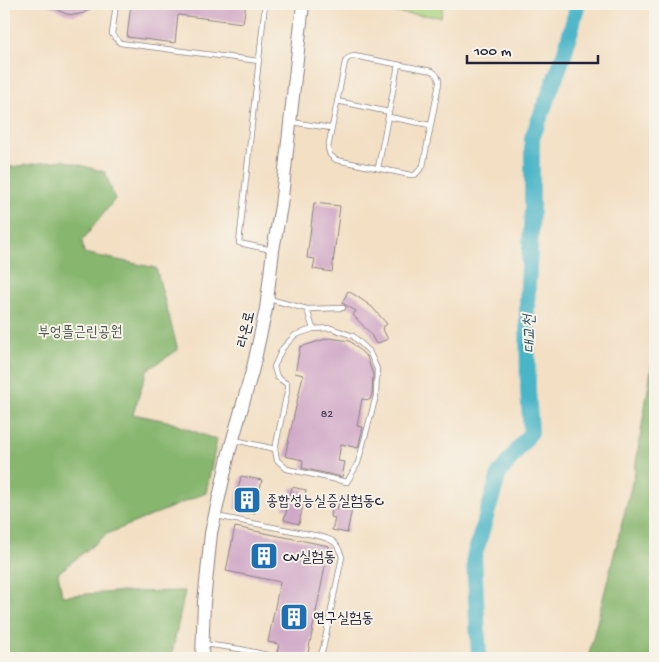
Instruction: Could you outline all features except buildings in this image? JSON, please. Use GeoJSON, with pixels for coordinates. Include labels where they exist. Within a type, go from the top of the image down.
{"type":"FeatureCollection","features":[{"type":"Feature","properties":{"kind":"main road","name":"라온로"},"geometry":{"type":"LineString","coordinates":[[202,658],[204,602],[211,533],[233,440],[253,368],[268,298],[273,250],[281,206],[303,4]]}},
{"type":"Feature","properties":{"kind":"lane"},"geometry":{"type":"LineString","coordinates":[[116,4],[112,34],[120,43],[259,61]]}},
{"type":"Feature","properties":{"kind":"lane"},"geometry":{"type":"LineString","coordinates":[[265,4],[239,243],[273,250]]}},
{"type":"Feature","properties":{"kind":"lane"},"geometry":{"type":"LineString","coordinates":[[354,56],[398,65],[432,71],[439,78],[423,166],[415,175],[411,175],[336,160],[330,155],[328,148],[345,62],[348,58],[354,56]]}},
{"type":"Feature","properties":{"kind":"lane"},"geometry":{"type":"LineString","coordinates":[[378,168],[398,65]]}},
{"type":"Feature","properties":{"kind":"lane"},"geometry":{"type":"LineString","coordinates":[[337,101],[430,125]]}},
{"type":"Feature","properties":{"kind":"lane"},"geometry":{"type":"LineString","coordinates":[[290,122],[331,128]]}},
{"type":"Feature","properties":{"kind":"lane"},"geometry":{"type":"LineString","coordinates":[[268,298],[307,309],[343,308]]}},
{"type":"Feature","properties":{"kind":"lane"},"geometry":{"type":"LineString","coordinates":[[307,309],[313,329]]}},
{"type":"Feature","properties":{"kind":"lane"},"geometry":{"type":"LineString","coordinates":[[331,328],[353,336],[369,350],[377,369],[376,396],[358,463],[347,482],[287,469],[276,460],[275,449],[287,392],[287,384],[277,377],[274,367],[282,349],[295,335],[313,329],[331,328]]}},
{"type":"Feature","properties":{"kind":"lane"},"geometry":{"type":"LineString","coordinates":[[233,440],[275,449]]}},
{"type":"Feature","properties":{"kind":"lane"},"geometry":{"type":"LineString","coordinates":[[215,516],[319,536],[331,540],[339,548],[342,557],[325,640],[320,656],[316,658]]}},
{"type":"Feature","properties":{"kind":"lane"},"geometry":{"type":"LineString","coordinates":[[202,643],[282,658]]}},
{"type":"Feature","properties":{"kind":"green space"},"geometry":{"type":"Polygon","coordinates":[[[379,4],[443,4],[441,17],[378,11],[379,4]]]}},
{"type":"Feature","properties":{"kind":"green space","name":"부엉뜰근린공원"},"geometry":{"type":"Polygon","coordinates":[[[63,160],[105,172],[115,199],[82,241],[84,253],[156,268],[178,350],[147,370],[133,414],[167,421],[217,440],[206,493],[107,534],[58,573],[62,596],[114,592],[185,591],[171,658],[4,658],[4,168],[63,160]]]}},
{"type":"Feature","properties":{"kind":"green space"},"geometry":{"type":"Polygon","coordinates":[[[655,345],[655,658],[588,658],[634,475],[655,345]]]}},
{"type":"Feature","properties":{"kind":"waterway","name":"대교천"},"geometry":{"type":"LineString","coordinates":[[479,658],[474,557],[499,474],[531,432],[528,391],[527,303],[532,211],[532,138],[564,55],[578,4]]}},
{"type":"Feature","properties":{"kind":"place","name":"종합성능실증실험동C"},"geometry":{"type":"Point","coordinates":[247,500]}},
{"type":"Feature","properties":{"kind":"place","name":"CV실험동"},"geometry":{"type":"Point","coordinates":[264,556]}},
{"type":"Feature","properties":{"kind":"place","name":"연구실험동"},"geometry":{"type":"Point","coordinates":[294,617]}}]}
